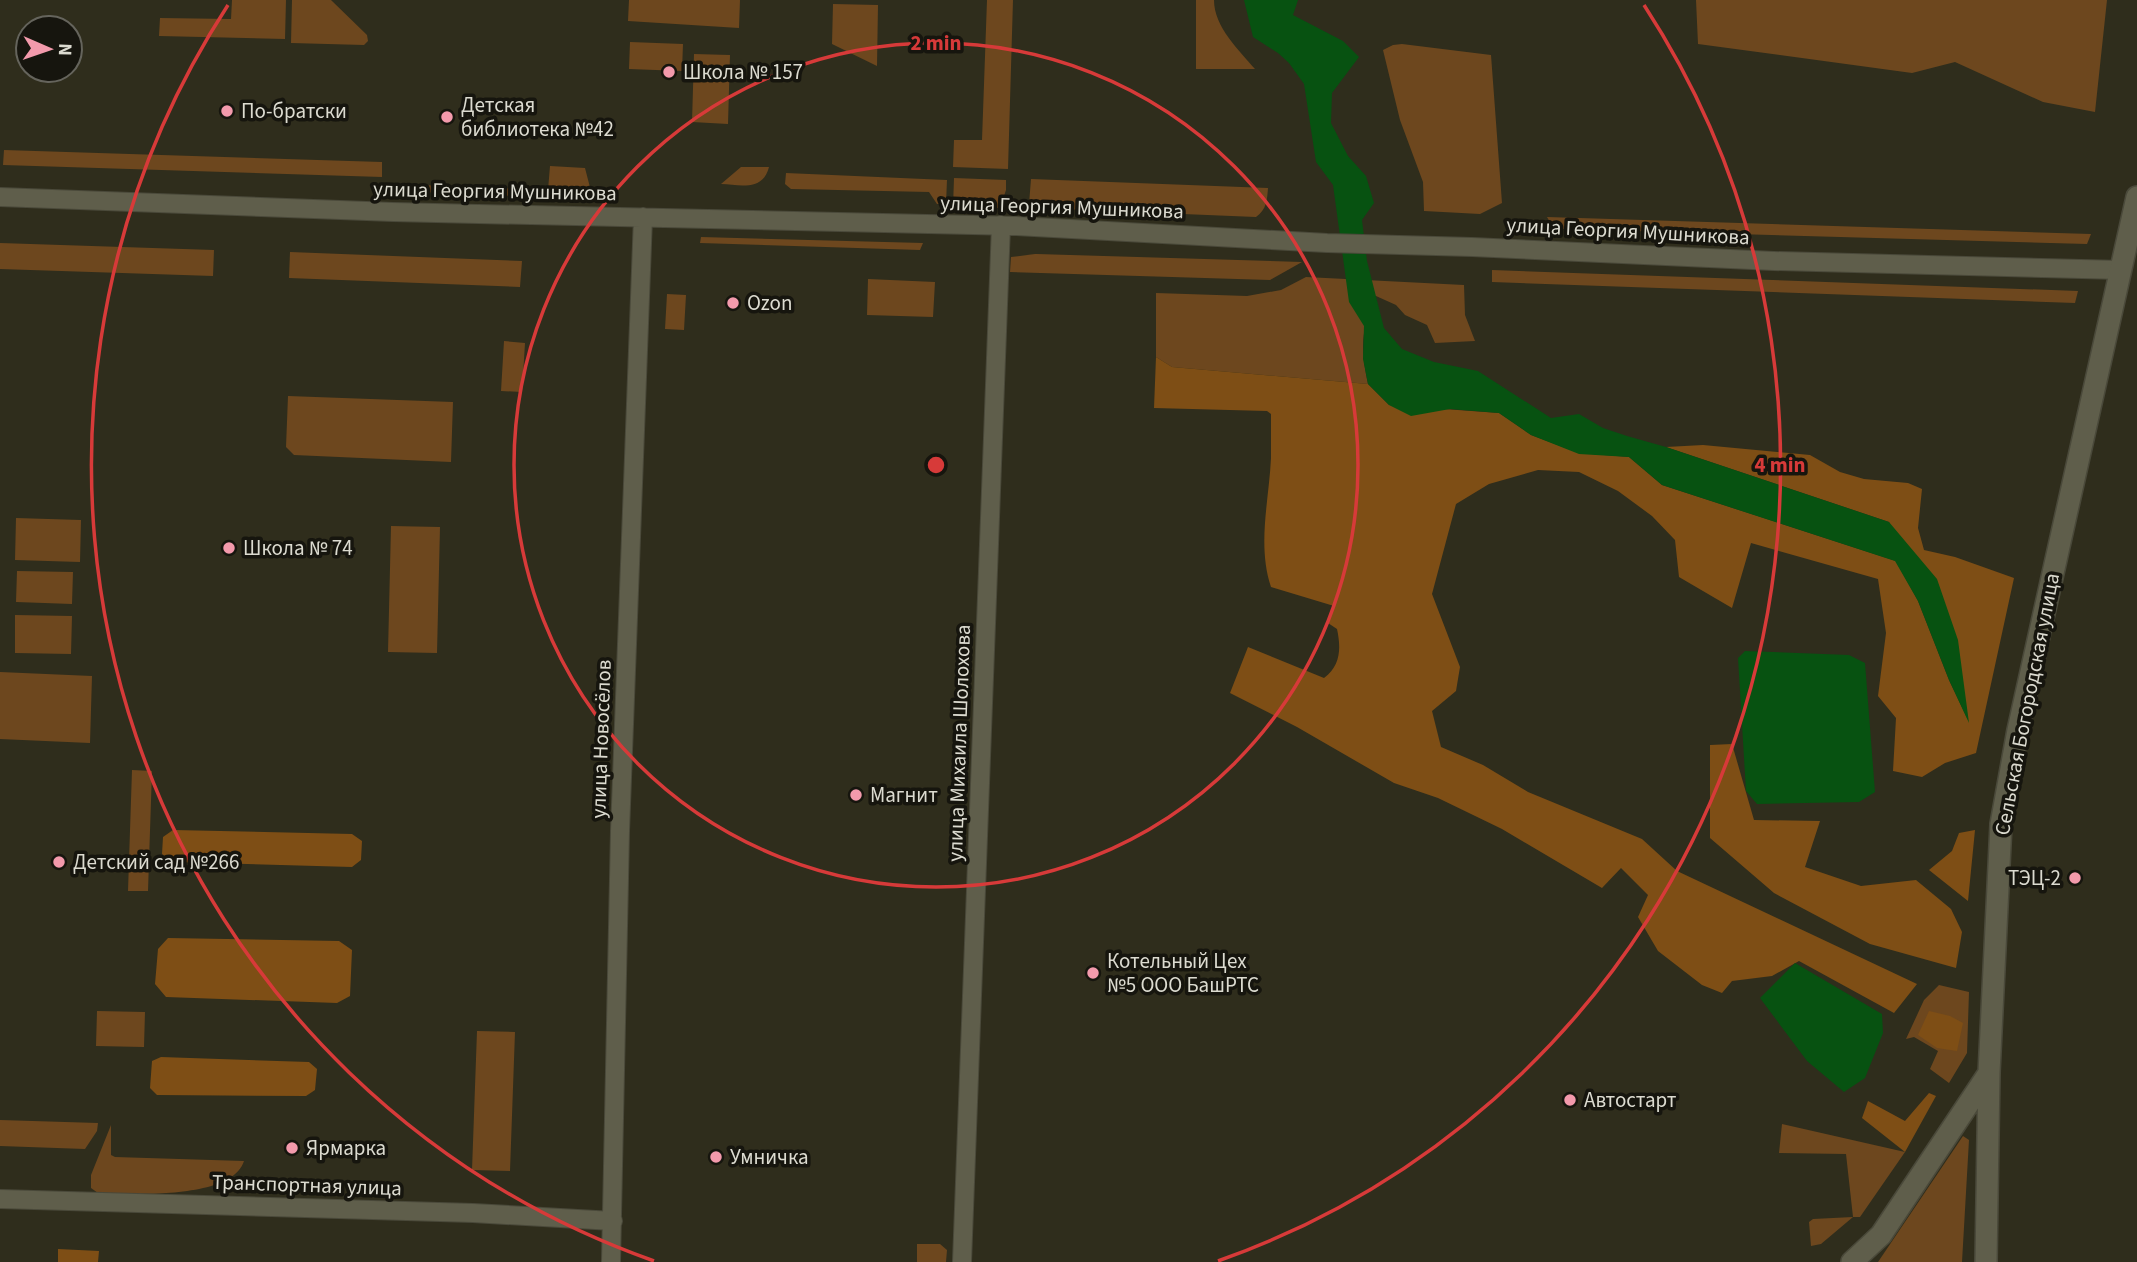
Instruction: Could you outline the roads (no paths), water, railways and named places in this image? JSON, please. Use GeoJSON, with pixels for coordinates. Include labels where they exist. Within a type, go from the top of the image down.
{"type":"FeatureCollection","features":[{"type":"Feature","properties":{"kind":"main road","name":"Сельская Богородская улица"},"geometry":{"type":"LineString","coordinates":[[1986,1262],[1989,1073],[2001,824],[2018,730],[2137,197]]}},
{"type":"Feature","properties":{"kind":"main road"},"geometry":{"type":"LineString","coordinates":[[1852,1262],[1881,1235],[1989,1073]]}},
{"type":"Feature","properties":{"kind":"street","name":"улица Георгия Мушникова"},"geometry":{"type":"LineString","coordinates":[[0,197],[393,212],[1001,225],[1327,243],[1774,261],[2121,270]]}},
{"type":"Feature","properties":{"kind":"street","name":"улица Новосёлов"},"geometry":{"type":"LineString","coordinates":[[611,1262],[620,831],[643,218]]}},
{"type":"Feature","properties":{"kind":"street","name":"улица Михаила Шолохова"},"geometry":{"type":"LineString","coordinates":[[962,1262],[1001,225]]}},
{"type":"Feature","properties":{"kind":"street","name":"Транспортная улица"},"geometry":{"type":"LineString","coordinates":[[0,1199],[459,1213],[613,1221]]}},
{"type":"Feature","properties":{"kind":"place","name":"Школа № 157"},"geometry":{"type":"Point","coordinates":[669,72]}},
{"type":"Feature","properties":{"kind":"place","name":"По-братски"},"geometry":{"type":"Point","coordinates":[227,111]}},
{"type":"Feature","properties":{"kind":"place","name":"Детская библиотека №42"},"geometry":{"type":"Point","coordinates":[447,117]}},
{"type":"Feature","properties":{"kind":"place","name":"Ozon"},"geometry":{"type":"Point","coordinates":[733,303]}},
{"type":"Feature","properties":{"kind":"place","name":"Школа № 74"},"geometry":{"type":"Point","coordinates":[229,548]}},
{"type":"Feature","properties":{"kind":"place","name":"Магнит"},"geometry":{"type":"Point","coordinates":[856,795]}},
{"type":"Feature","properties":{"kind":"place","name":"Детский сад №266"},"geometry":{"type":"Point","coordinates":[59,862]}},
{"type":"Feature","properties":{"kind":"place","name":"ТЭЦ-2"},"geometry":{"type":"Point","coordinates":[2075,878]}},
{"type":"Feature","properties":{"kind":"place","name":"Котельный Цех №5 ООО БашРТС"},"geometry":{"type":"Point","coordinates":[1093,973]}},
{"type":"Feature","properties":{"kind":"place","name":"Автостарт"},"geometry":{"type":"Point","coordinates":[1570,1100]}},
{"type":"Feature","properties":{"kind":"place","name":"Ярмарка"},"geometry":{"type":"Point","coordinates":[292,1148]}},
{"type":"Feature","properties":{"kind":"place","name":"Умничка"},"geometry":{"type":"Point","coordinates":[716,1157]}}]}
